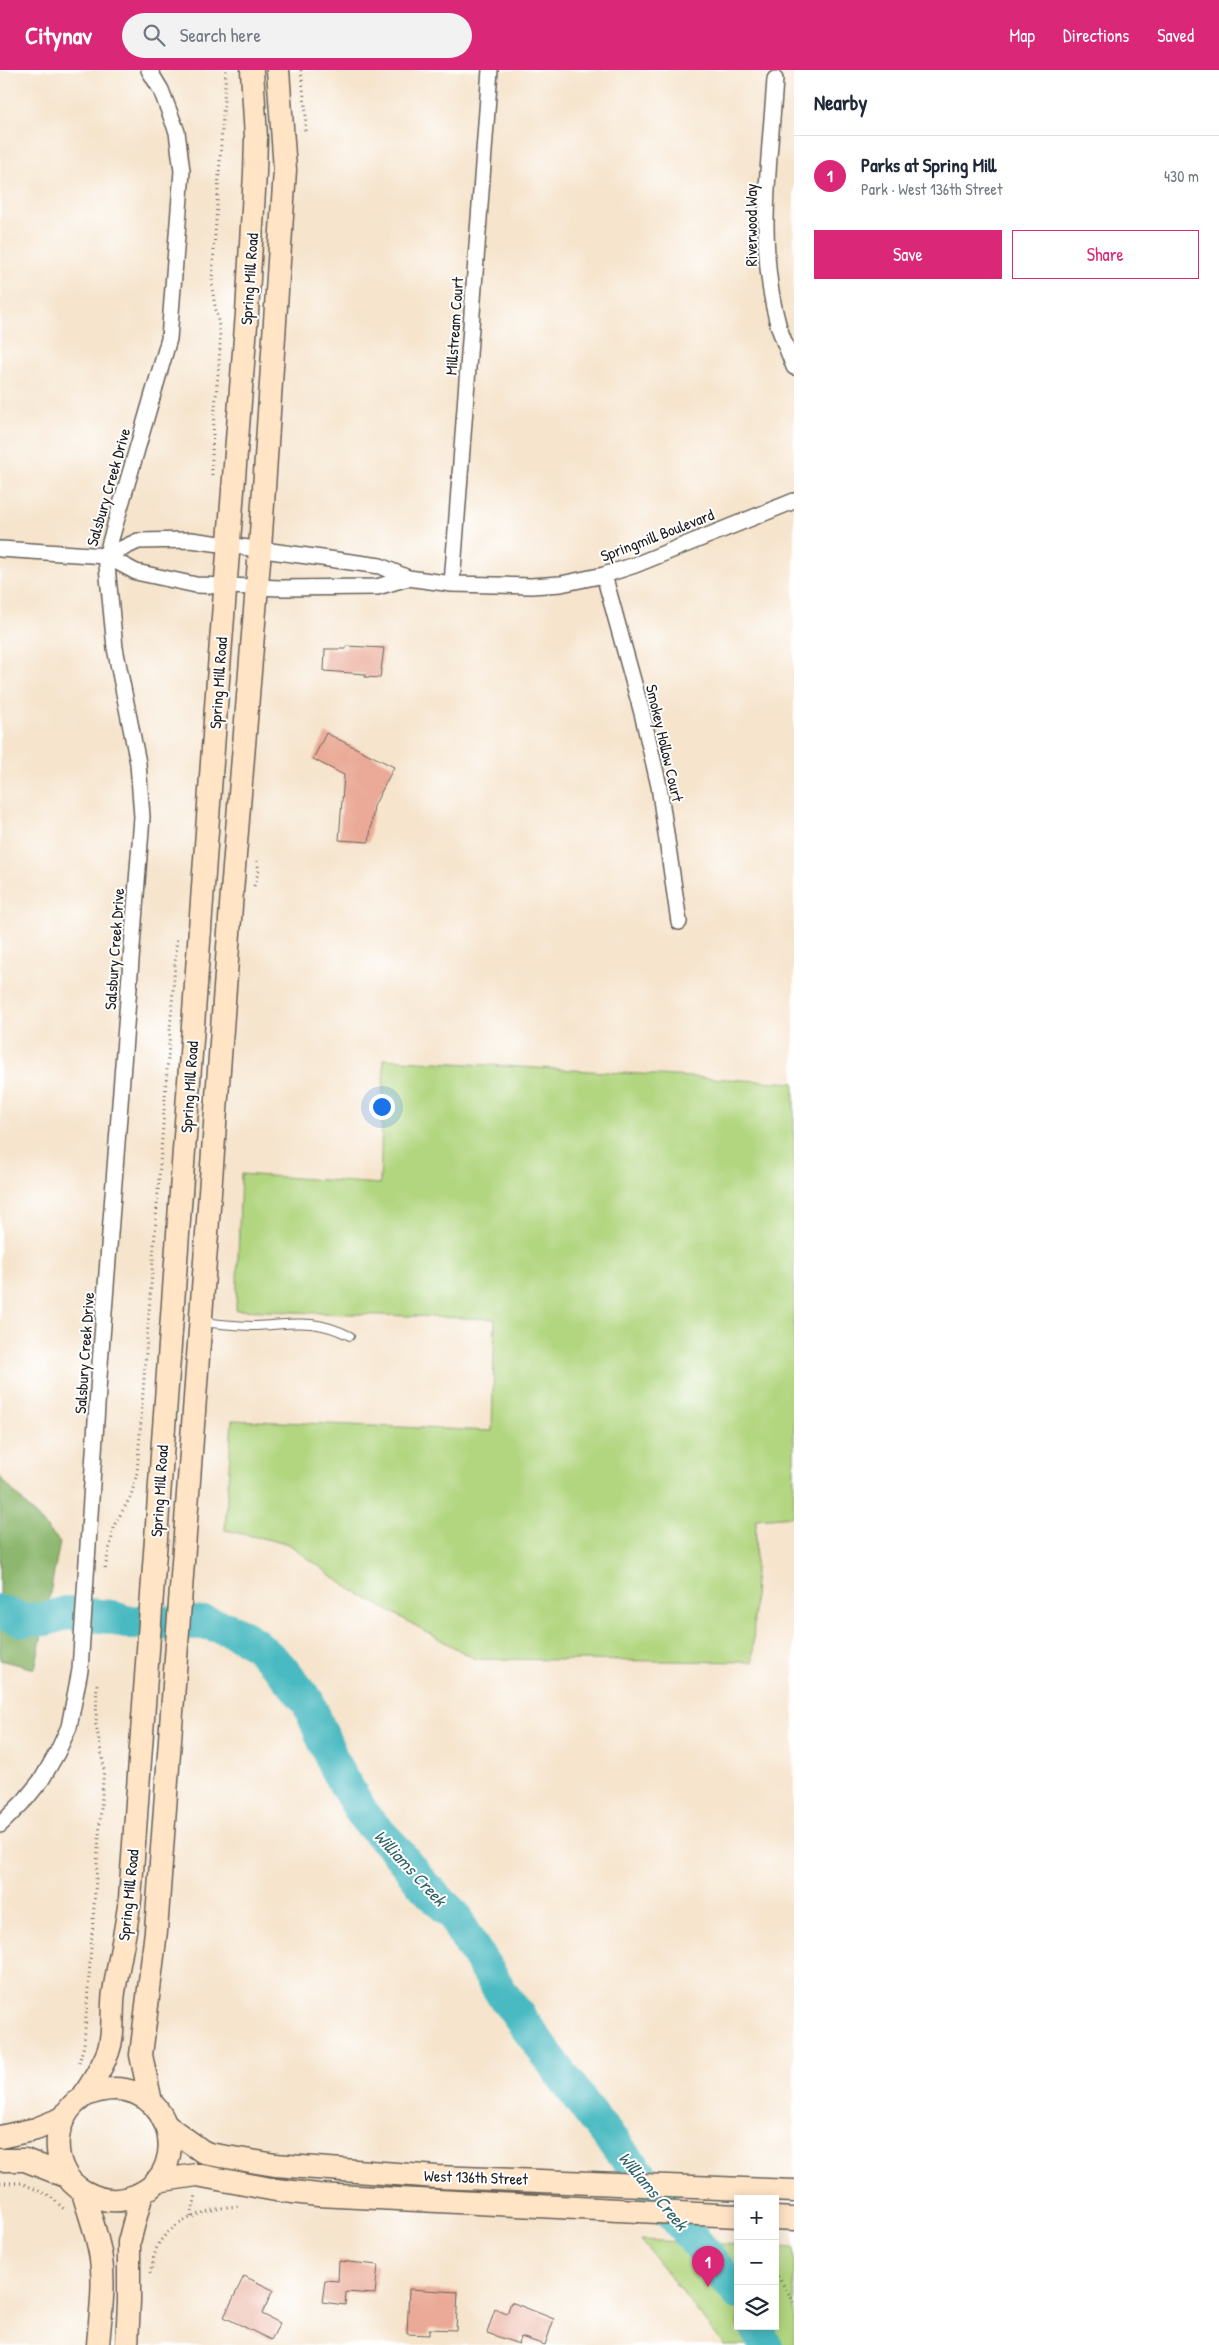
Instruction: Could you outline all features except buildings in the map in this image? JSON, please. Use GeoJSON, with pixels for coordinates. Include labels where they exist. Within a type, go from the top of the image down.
{"type":"FeatureCollection","features":[{"type":"Feature","properties":{"kind":"street","name":"Salsbury Creek Drive"},"geometry":{"type":"LineString","coordinates":[[0,1825],[25,1800],[42,1779],[69,1727],[76,1697],[84,1627],[98,1390],[142,817],[138,763],[115,648],[106,556],[169,339],[182,171],[177,132],[161,90],[149,70]]}},
{"type":"Feature","properties":{"kind":"street","name":"Spring Mill Road"},"geometry":{"type":"LineString","coordinates":[[150,2102],[141,2055],[156,1931],[200,1321],[241,586],[245,547],[256,138],[252,70]]}},
{"type":"Feature","properties":{"kind":"street","name":"Spring Mill Road"},"geometry":{"type":"LineString","coordinates":[[84,2096],[110,2045],[114,1993],[128,1917],[151,1599],[241,586],[285,170],[278,70]]}},
{"type":"Feature","properties":{"kind":"street","name":"Millstream Court"},"geometry":{"type":"LineString","coordinates":[[452,584],[490,70]]}},
{"type":"Feature","properties":{"kind":"street","name":"Riverwood Way"},"geometry":{"type":"LineString","coordinates":[[775,79],[767,198],[768,263],[778,324],[794,367]]}},
{"type":"Feature","properties":{"kind":"street","name":"Springmill Boulevard"},"geometry":{"type":"LineString","coordinates":[[106,556],[138,542],[191,540],[380,566],[408,578],[452,584],[531,586],[561,584],[604,575],[635,565],[794,501]]}},
{"type":"Feature","properties":{"kind":"street"},"geometry":{"type":"LineString","coordinates":[[0,549],[106,556]]}},
{"type":"Feature","properties":{"kind":"street","name":"Springmill Boulevard"},"geometry":{"type":"LineString","coordinates":[[106,556],[136,572],[196,584],[377,587],[408,578]]}},
{"type":"Feature","properties":{"kind":"street","name":"Smokey Hollow Court"},"geometry":{"type":"LineString","coordinates":[[604,575],[642,714],[659,786],[679,922]]}},
{"type":"Feature","properties":{"kind":"street"},"geometry":{"type":"LineString","coordinates":[[66,2176],[60,2162],[57,2147],[58,2132],[68,2110],[84,2096],[100,2090],[118,2088],[136,2092],[150,2102],[160,2113],[167,2126],[170,2140],[169,2155],[164,2169],[149,2187],[129,2242],[127,2345]]}},
{"type":"Feature","properties":{"kind":"street"},"geometry":{"type":"LineString","coordinates":[[0,2137],[23,2132],[63,2118]]}},
{"type":"Feature","properties":{"kind":"street","name":"West 136th Street"},"geometry":{"type":"LineString","coordinates":[[167,2126],[202,2151],[246,2162],[437,2176],[794,2191]]}},
{"type":"Feature","properties":{"kind":"street"},"geometry":{"type":"LineString","coordinates":[[0,2160],[25,2160],[66,2176],[83,2192],[97,2198],[112,2201],[127,2199],[149,2187]]}},
{"type":"Feature","properties":{"kind":"street","name":"West 136th Street"},"geometry":{"type":"LineString","coordinates":[[149,2187],[197,2175],[276,2190],[318,2195],[734,2216]]}},
{"type":"Feature","properties":{"kind":"street"},"geometry":{"type":"LineString","coordinates":[[83,2192],[95,2230],[101,2260],[102,2277],[98,2345]]}},
{"type":"Feature","properties":{"kind":"street"},"geometry":{"type":"LineString","coordinates":[[779,2218],[794,2219]]}},
{"type":"Feature","properties":{"kind":"lane"},"geometry":{"type":"LineString","coordinates":[[200,1321],[235,1326],[302,1322],[332,1327],[350,1336]]}},
{"type":"Feature","properties":{"kind":"path"},"geometry":{"type":"LineString","coordinates":[[212,478],[212,450],[220,343],[219,320],[212,297],[212,280],[226,70]]}},
{"type":"Feature","properties":{"kind":"path"},"geometry":{"type":"LineString","coordinates":[[104,1576],[115,1524],[131,1496],[137,1473],[175,946],[178,932]]}},
{"type":"Feature","properties":{"kind":"path"},"geometry":{"type":"LineString","coordinates":[[76,2069],[84,2045],[104,1767],[96,1726],[97,1679]]}},
{"type":"Feature","properties":{"kind":"path"},"geometry":{"type":"LineString","coordinates":[[0,2183],[21,2183],[50,2196],[57,2200],[71,2218]]}},
{"type":"Feature","properties":{"kind":"path"},"geometry":{"type":"LineString","coordinates":[[160,2241],[191,2216],[196,2192]]}},
{"type":"Feature","properties":{"kind":"path"},"geometry":{"type":"LineString","coordinates":[[779,2278],[794,2302]]}},
{"type":"Feature","properties":{"kind":"green space"},"geometry":{"type":"Polygon","coordinates":[[[384,1059],[794,1083],[794,1516],[756,1519],[753,1662],[475,1659],[350,1589],[289,1544],[225,1530],[232,1420],[492,1431],[495,1319],[236,1310],[241,1174],[380,1184],[384,1059]]]}},
{"type":"Feature","properties":{"kind":"green space"},"geometry":{"type":"Polygon","coordinates":[[[0,1477],[60,1542],[35,1669],[0,1660],[0,1477]]]}},
{"type":"Feature","properties":{"kind":"green space"},"geometry":{"type":"Polygon","coordinates":[[[641,2240],[734,2245],[734,2330],[779,2330],[779,2247],[794,2248],[794,2345],[724,2345],[641,2240]]]}},
{"type":"Feature","properties":{"kind":"waterway","name":"Williams Creek"},"geometry":{"type":"LineString","coordinates":[[0,1612],[23,1620],[46,1619],[66,1613],[111,1617],[125,1622],[207,1623],[231,1630],[254,1643],[280,1667],[308,1702],[336,1769],[366,1819],[395,1849],[425,1887],[455,1916],[462,1931],[503,1995],[595,2120],[734,2288]]}},
{"type":"Feature","properties":{"kind":"waterway","name":"Williams Creek"},"geometry":{"type":"LineString","coordinates":[[758,2330],[765,2345]]}},
{"type":"Feature","properties":{"kind":"place","name":"Parks at Spring Mill"},"geometry":{"type":"Point","coordinates":[708,2287]}}]}
